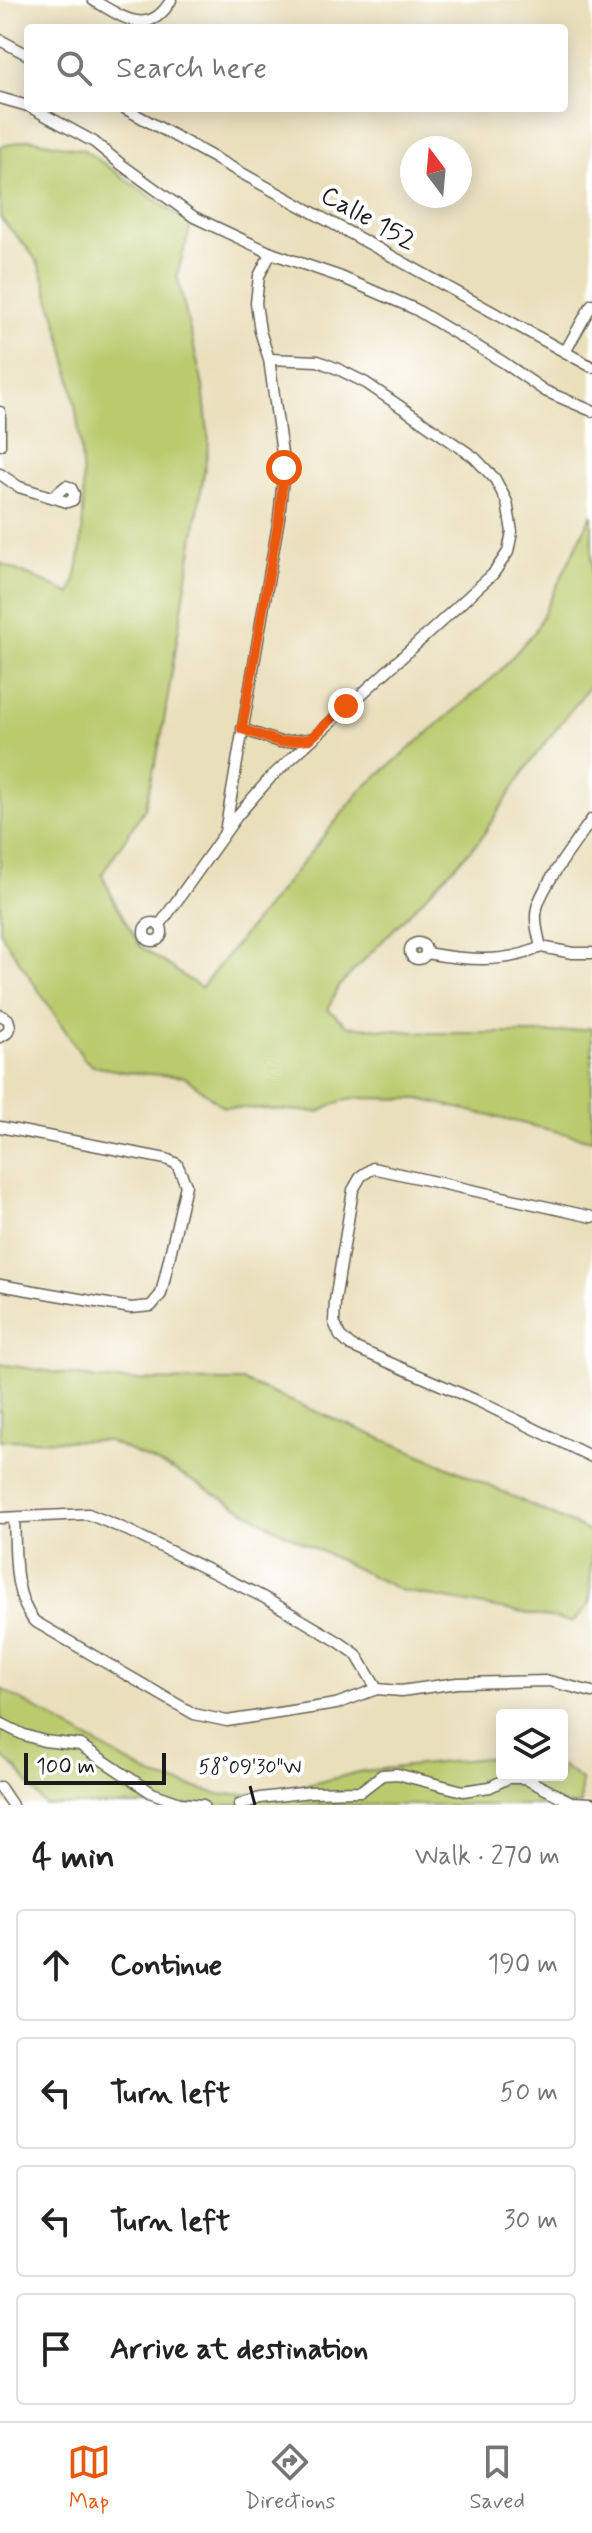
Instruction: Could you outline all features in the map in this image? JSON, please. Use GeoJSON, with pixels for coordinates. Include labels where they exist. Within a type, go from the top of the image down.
{"type":"FeatureCollection","features":[{"type":"Feature","properties":{"kind":"street"},"geometry":{"type":"LineString","coordinates":[[93,0],[129,21],[140,22],[156,18],[171,0]]}},
{"type":"Feature","properties":{"kind":"street"},"geometry":{"type":"LineString","coordinates":[[0,40],[24,53]]}},
{"type":"Feature","properties":{"kind":"street"},"geometry":{"type":"LineString","coordinates":[[0,98],[24,105]]}},
{"type":"Feature","properties":{"kind":"street"},"geometry":{"type":"LineString","coordinates":[[39,112],[94,142],[194,217],[271,253],[355,282],[415,309],[545,391],[592,411]]}},
{"type":"Feature","properties":{"kind":"street","name":"Calle 152"},"geometry":{"type":"LineString","coordinates":[[131,112],[592,367]]}},
{"type":"Feature","properties":{"kind":"street"},"geometry":{"type":"LineString","coordinates":[[224,835],[279,518],[284,468],[269,359],[260,331],[256,303],[259,276],[271,253]]}},
{"type":"Feature","properties":{"kind":"street"},"geometry":{"type":"LineString","coordinates":[[565,352],[592,304]]}},
{"type":"Feature","properties":{"kind":"street"},"geometry":{"type":"LineString","coordinates":[[159,926],[224,835],[271,777],[493,574],[508,552],[512,532],[507,502],[495,479],[474,457],[366,383],[338,369],[318,361],[269,359]]}},
{"type":"Feature","properties":{"kind":"street"},"geometry":{"type":"LineString","coordinates":[[0,412],[0,445]]}},
{"type":"Feature","properties":{"kind":"street"},"geometry":{"type":"LineString","coordinates":[[0,474],[19,487],[54,496]]}},
{"type":"Feature","properties":{"kind":"street"},"geometry":{"type":"LineString","coordinates":[[242,729],[280,742],[310,739]]}},
{"type":"Feature","properties":{"kind":"street"},"geometry":{"type":"LineString","coordinates":[[541,947],[536,909],[592,819]]}},
{"type":"Feature","properties":{"kind":"street"},"geometry":{"type":"LineString","coordinates":[[426,953],[450,957],[508,958],[520,957],[541,947],[592,953]]}},
{"type":"Feature","properties":{"kind":"street"},"geometry":{"type":"LineString","coordinates":[[0,1015],[8,1019],[10,1026],[7,1033],[0,1037]]}},
{"type":"Feature","properties":{"kind":"street"},"geometry":{"type":"LineString","coordinates":[[0,1127],[166,1159],[177,1164],[186,1185],[161,1294],[151,1306],[131,1308],[0,1285]]}},
{"type":"Feature","properties":{"kind":"street"},"geometry":{"type":"LineString","coordinates":[[592,1217],[373,1168],[361,1176],[353,1190],[334,1322],[340,1336],[351,1346],[480,1402],[592,1457]]}},
{"type":"Feature","properties":{"kind":"street"},"geometry":{"type":"LineString","coordinates":[[0,1518],[88,1514],[127,1530],[263,1597],[339,1642],[356,1654],[377,1689]]}},
{"type":"Feature","properties":{"kind":"street"},"geometry":{"type":"LineString","coordinates":[[14,1518],[18,1587],[22,1602],[34,1621],[194,1714],[227,1721],[336,1704],[377,1689],[401,1691],[494,1680],[549,1681],[592,1692]]}},
{"type":"Feature","properties":{"kind":"street"},"geometry":{"type":"LineString","coordinates":[[0,1723],[44,1741],[80,1745],[152,1793],[180,1803],[203,1805]]}},
{"type":"Feature","properties":{"kind":"street"},"geometry":{"type":"LineString","coordinates":[[239,1805],[260,1798],[310,1792],[361,1791],[382,1775],[397,1774],[463,1791],[490,1787],[508,1778],[524,1778],[571,1802],[592,1803]]}},
{"type":"Feature","properties":{"kind":"street"},"geometry":{"type":"LineString","coordinates":[[0,1787],[12,1805]]}},
{"type":"Feature","properties":{"kind":"green space"},"geometry":{"type":"Polygon","coordinates":[[[29,139],[84,150],[191,225],[177,275],[203,386],[209,442],[162,733],[145,808],[102,874],[140,946],[201,988],[361,790],[497,674],[535,631],[592,514],[592,683],[529,764],[479,841],[338,987],[328,1009],[348,1026],[428,1033],[553,1033],[592,1028],[592,1140],[420,1099],[360,1098],[342,1101],[319,1112],[223,1107],[185,1077],[93,1066],[84,1059],[0,932],[0,563],[71,594],[79,561],[82,525],[80,447],[60,333],[38,264],[0,218],[0,147],[29,139]]]}},
{"type":"Feature","properties":{"kind":"green space"},"geometry":{"type":"Polygon","coordinates":[[[0,1364],[105,1380],[243,1381],[433,1460],[592,1533],[590,1604],[573,1622],[402,1591],[282,1532],[173,1470],[108,1441],[0,1440],[0,1364]]]}},
{"type":"Feature","properties":{"kind":"green space"},"geometry":{"type":"Polygon","coordinates":[[[2,1689],[154,1777],[223,1795],[280,1792],[363,1771],[496,1757],[496,1781],[568,1781],[568,1770],[581,1780],[581,1805],[45,1805],[17,1769],[0,1755],[2,1689]]]}},
{"type":"Feature","properties":{"kind":"route"},"geometry":{"type":"LineString","coordinates":[[284,468],[279,518],[242,729],[280,742],[310,739],[346,706]]}}]}
